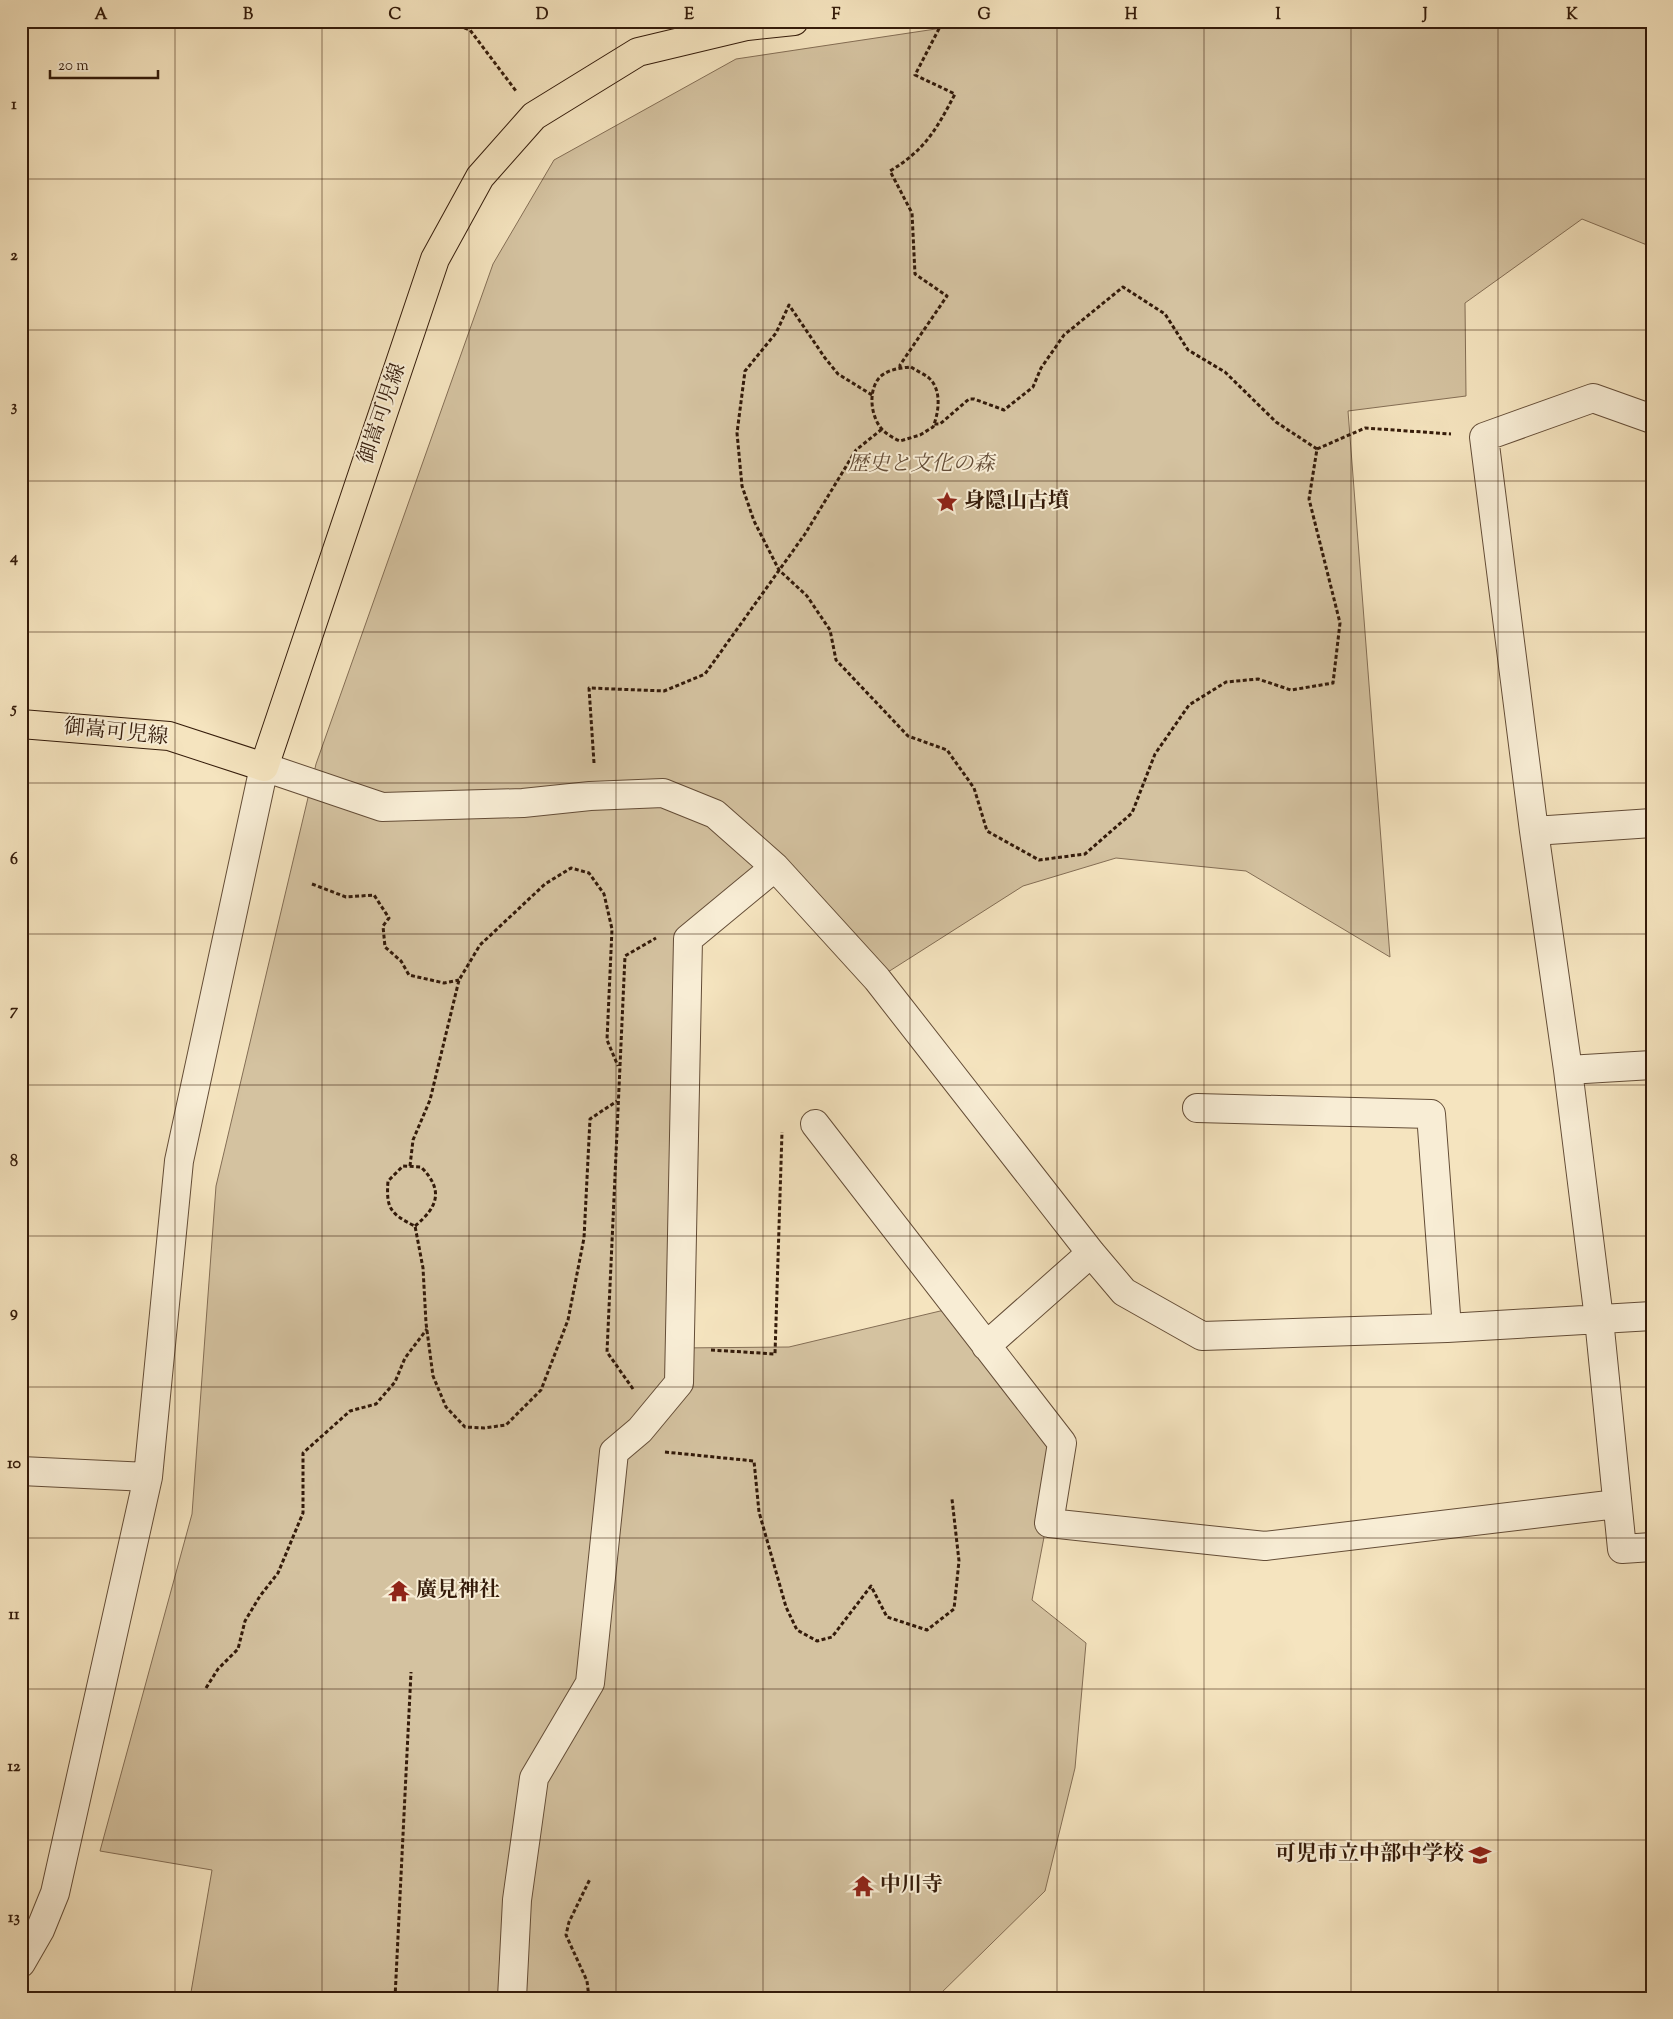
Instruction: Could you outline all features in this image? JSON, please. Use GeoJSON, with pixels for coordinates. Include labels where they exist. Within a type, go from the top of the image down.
{"type":"FeatureCollection","features":[{"type":"Feature","properties":{"kind":"main road","name":"御嵩可児線"},"geometry":{"type":"LineString","coordinates":[[21,724],[169,736],[264,767],[435,258],[480,177],[534,116],[638,52],[747,26],[794,21]]}},
{"type":"Feature","properties":{"kind":"street"},"geometry":{"type":"LineString","coordinates":[[1652,419],[1593,398],[1484,437],[1599,1319],[1622,1548],[1652,1547]]}},
{"type":"Feature","properties":{"kind":"street"},"geometry":{"type":"LineString","coordinates":[[21,1963],[40,1930],[55,1893],[148,1477],[179,1161],[264,767],[382,807],[523,803],[590,796],[663,794],[715,814],[775,867],[877,979],[1091,1253],[1124,1292],[1202,1336],[1447,1328],[1652,1316]]}},
{"type":"Feature","properties":{"kind":"street"},"geometry":{"type":"LineString","coordinates":[[1534,831],[1652,824]]}},
{"type":"Feature","properties":{"kind":"street"},"geometry":{"type":"LineString","coordinates":[[512,1998],[517,1900],[534,1778],[590,1684],[614,1452],[640,1430],[679,1383],[678,1348],[688,939],[775,867]]}},
{"type":"Feature","properties":{"kind":"street"},"geometry":{"type":"LineString","coordinates":[[1568,1070],[1652,1065]]}},
{"type":"Feature","properties":{"kind":"street"},"geometry":{"type":"LineString","coordinates":[[1198,1108],[1431,1114],[1447,1328]]}},
{"type":"Feature","properties":{"kind":"street"},"geometry":{"type":"LineString","coordinates":[[815,1124],[1062,1443],[1049,1523],[1265,1546],[1618,1504]]}},
{"type":"Feature","properties":{"kind":"street"},"geometry":{"type":"LineString","coordinates":[[986,1346],[1091,1253]]}},
{"type":"Feature","properties":{"kind":"street"},"geometry":{"type":"LineString","coordinates":[[21,1471],[148,1477]]}},
{"type":"Feature","properties":{"kind":"path"},"geometry":{"type":"LineString","coordinates":[[446,21],[470,30],[534,116]]}},
{"type":"Feature","properties":{"kind":"path"},"geometry":{"type":"LineString","coordinates":[[900,368],[900,365],[947,296],[915,274],[912,213],[890,171],[910,159],[935,132],[955,94],[915,76],[943,21]]}},
{"type":"Feature","properties":{"kind":"path"},"geometry":{"type":"LineString","coordinates":[[934,424],[940,424],[969,399],[1004,410],[1033,387],[1041,368],[1064,335],[1123,287],[1165,314],[1188,350],[1224,372],[1276,422],[1317,449]]}},
{"type":"Feature","properties":{"kind":"path"},"geometry":{"type":"LineString","coordinates":[[872,395],[838,374],[824,358],[789,305],[776,333],[745,371],[736,433],[742,486],[754,521],[779,570],[807,596],[830,630],[836,660],[908,736],[947,750],[974,788],[987,831],[1039,860],[1085,854],[1132,813],[1156,754],[1189,705],[1226,682],[1258,679],[1291,690],[1333,683],[1340,623],[1309,499],[1317,449]]}},
{"type":"Feature","properties":{"kind":"path"},"geometry":{"type":"LineString","coordinates":[[911,367],[929,378],[938,395],[938,413],[934,424],[920,435],[900,441],[882,429],[871,413],[872,395],[880,377],[900,368],[911,367]]}},
{"type":"Feature","properties":{"kind":"path"},"geometry":{"type":"LineString","coordinates":[[1317,449],[1365,428],[1484,437]]}},
{"type":"Feature","properties":{"kind":"path"},"geometry":{"type":"LineString","coordinates":[[595,768],[589,688],[664,691],[705,674],[805,534],[856,450],[882,429]]}},
{"type":"Feature","properties":{"kind":"path"},"geometry":{"type":"LineString","coordinates":[[410,1166],[413,1140],[430,1100],[459,980],[480,945],[545,884],[571,868],[589,873],[604,894],[612,928],[607,1040],[619,1070]]}},
{"type":"Feature","properties":{"kind":"path"},"geometry":{"type":"LineString","coordinates":[[312,884],[346,897],[374,895],[389,918],[383,926],[385,947],[401,961],[409,974],[444,983],[459,980]]}},
{"type":"Feature","properties":{"kind":"path"},"geometry":{"type":"LineString","coordinates":[[652,1416],[607,1352],[617,1101],[626,956],[658,937]]}},
{"type":"Feature","properties":{"kind":"path"},"geometry":{"type":"LineString","coordinates":[[415,1226],[423,1268],[427,1329],[433,1376],[446,1407],[465,1427],[484,1428],[506,1425],[542,1390],[568,1320],[582,1247],[590,1119],[617,1101]]}},
{"type":"Feature","properties":{"kind":"path"},"geometry":{"type":"LineString","coordinates":[[678,1348],[775,1354],[782,1120],[815,1124]]}},
{"type":"Feature","properties":{"kind":"path"},"geometry":{"type":"LineString","coordinates":[[403,1166],[421,1167],[434,1180],[436,1198],[428,1215],[415,1226],[394,1216],[387,1199],[388,1181],[403,1166]]}},
{"type":"Feature","properties":{"kind":"path"},"geometry":{"type":"LineString","coordinates":[[206,1688],[218,1669],[238,1649],[245,1621],[278,1573],[303,1513],[303,1453],[350,1411],[376,1404],[395,1382],[405,1358],[427,1329]]}},
{"type":"Feature","properties":{"kind":"path"},"geometry":{"type":"LineString","coordinates":[[658,1451],[754,1461],[758,1512],[786,1607],[797,1630],[817,1641],[832,1637],[871,1586],[887,1617],[927,1630],[954,1609],[959,1561],[952,1499]]}},
{"type":"Feature","properties":{"kind":"path"},"geometry":{"type":"LineString","coordinates":[[394,1998],[411,1672]]}},
{"type":"Feature","properties":{"kind":"path"},"geometry":{"type":"LineString","coordinates":[[589,1998],[587,1981],[566,1935],[569,1922],[590,1879]]}},
{"type":"Feature","properties":{"kind":"green space","name":"歴史と文化の森"},"geometry":{"type":"Polygon","coordinates":[[[989,21],[1652,21],[1652,247],[1582,219],[1465,303],[1466,396],[1348,411],[1390,957],[1246,871],[1116,858],[1023,886],[877,979],[775,868],[688,939],[678,1348],[789,1347],[957,1307],[1062,1443],[1032,1600],[1086,1643],[1075,1768],[1045,1891],[936,1998],[190,1998],[212,1870],[100,1851],[192,1514],[216,1186],[316,764],[493,264],[554,160],[736,59],[989,21]]]}},
{"type":"Feature","properties":{"kind":"place","name":"身隠山古墳"},"geometry":{"type":"Point","coordinates":[947,502]}},
{"type":"Feature","properties":{"kind":"place","name":"廣見神社"},"geometry":{"type":"Point","coordinates":[399,1591]}},
{"type":"Feature","properties":{"kind":"place","name":"可児市立中部中学校"},"geometry":{"type":"Point","coordinates":[1480,1855]}},
{"type":"Feature","properties":{"kind":"place","name":"中川寺"},"geometry":{"type":"Point","coordinates":[863,1886]}}]}
